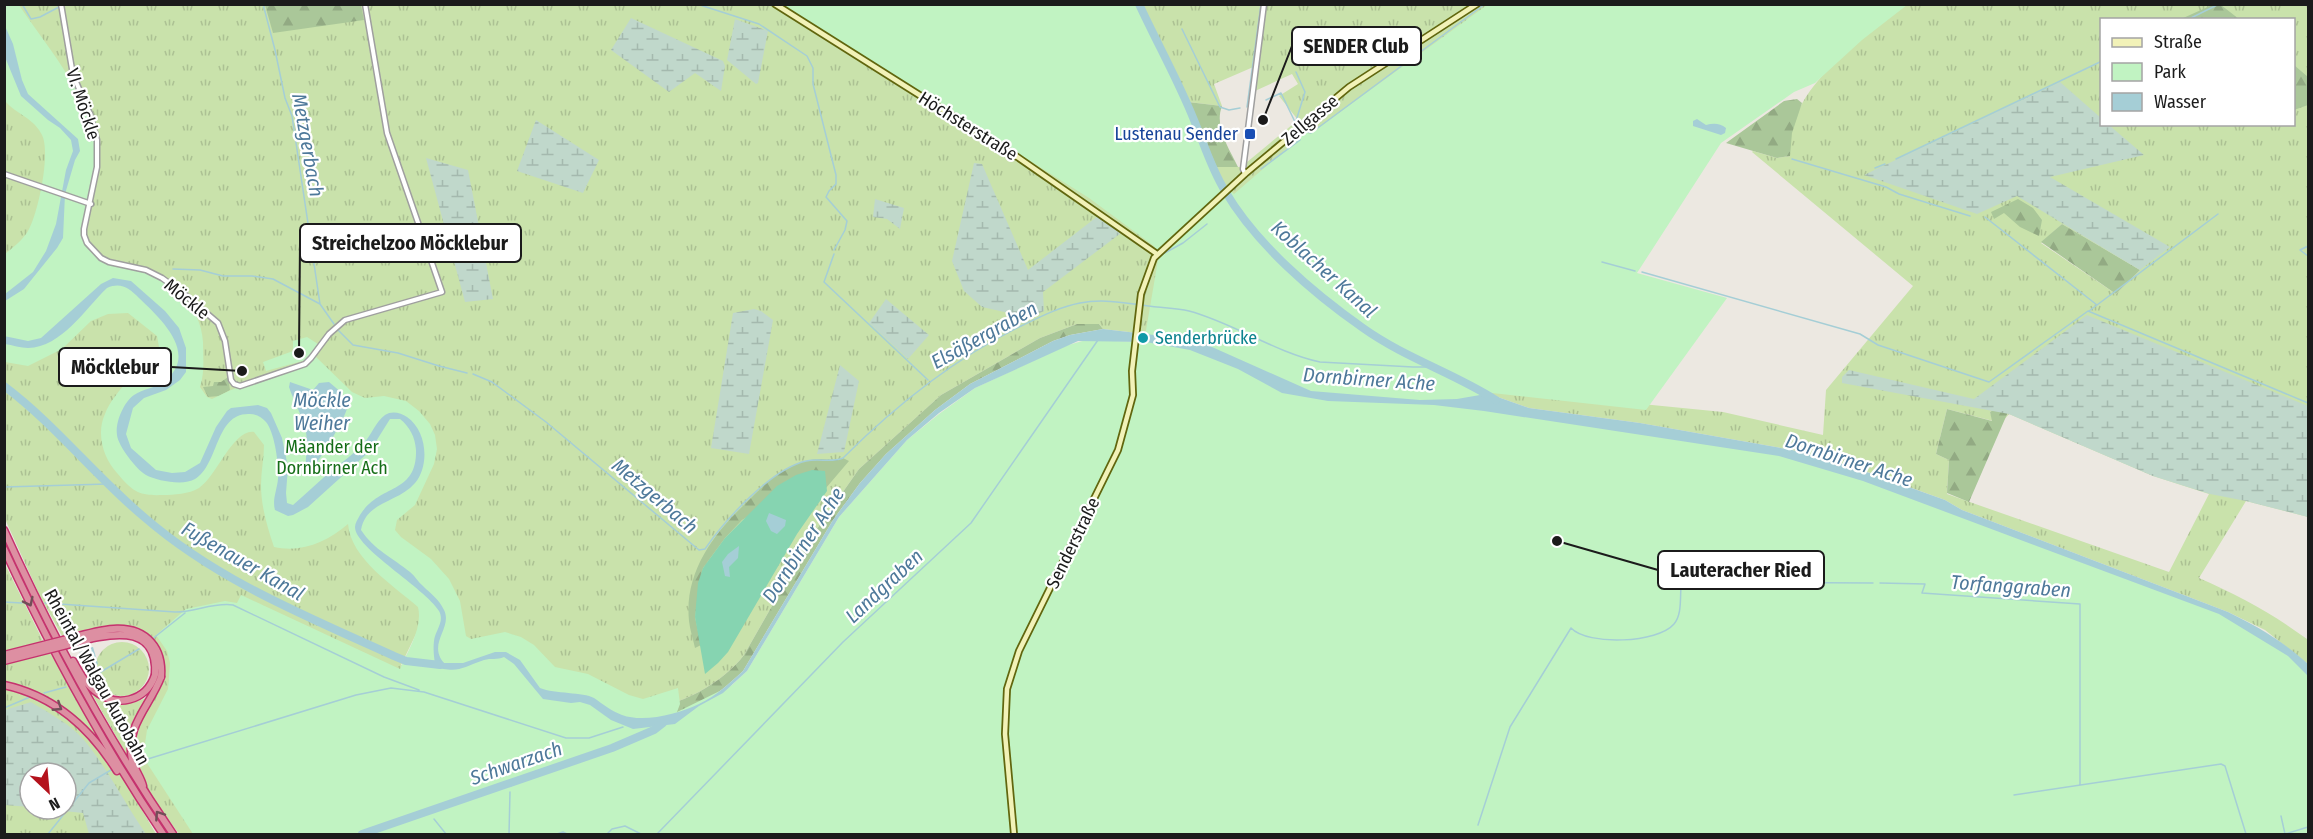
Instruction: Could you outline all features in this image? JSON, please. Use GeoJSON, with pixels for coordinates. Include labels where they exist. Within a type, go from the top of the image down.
{"type":"FeatureCollection","features":[{"type":"Feature","properties":{"kind":"highway","name":"Rheintal/Walgau Autobahn"},"geometry":{"type":"LineString","coordinates":[[4,530],[83,689],[146,795],[173,834]]}},
{"type":"Feature","properties":{"kind":"highway","name":"Rheintal/Walgau Autobahn"},"geometry":{"type":"LineString","coordinates":[[4,549],[68,678],[141,802],[163,834]]}},
{"type":"Feature","properties":{"kind":"highway"},"geometry":{"type":"LineString","coordinates":[[4,655],[94,633],[124,629],[136,631],[153,644],[160,660],[156,688],[135,723],[132,733],[132,760],[146,795]]}},
{"type":"Feature","properties":{"kind":"highway"},"geometry":{"type":"LineString","coordinates":[[53,630],[82,678],[92,689],[105,697],[118,701],[136,699],[158,676]]}},
{"type":"Feature","properties":{"kind":"highway"},"geometry":{"type":"LineString","coordinates":[[4,661],[97,637],[123,634],[132,636],[147,645],[158,676]]}},
{"type":"Feature","properties":{"kind":"highway"},"geometry":{"type":"LineString","coordinates":[[4,685],[45,699],[71,716],[99,746],[135,799],[141,802]]}},
{"type":"Feature","properties":{"kind":"main road","name":"Höchsterstraße"},"geometry":{"type":"LineString","coordinates":[[775,4],[1013,154],[1157,254]]}},
{"type":"Feature","properties":{"kind":"main road","name":"Zellgasse"},"geometry":{"type":"LineString","coordinates":[[1157,254],[1245,174],[1349,87],[1477,4]]}},
{"type":"Feature","properties":{"kind":"main road","name":"Senderstraße"},"geometry":{"type":"LineString","coordinates":[[1014,834],[1005,734],[1007,689],[1019,651],[1118,450],[1132,399],[1133,360],[1140,301],[1157,254]]}},
{"type":"Feature","properties":{"kind":"street","name":"VI. Möckle"},"geometry":{"type":"LineString","coordinates":[[61,4],[73,75],[90,114],[97,140],[97,166],[91,204]]}},
{"type":"Feature","properties":{"kind":"street","name":"Möckle"},"geometry":{"type":"LineString","coordinates":[[91,204],[84,235],[89,245],[105,261],[146,270],[175,286],[218,323],[225,341],[231,380],[237,385],[305,364],[329,334],[345,320],[441,292],[387,133],[365,4]]}},
{"type":"Feature","properties":{"kind":"street"},"geometry":{"type":"LineString","coordinates":[[1245,174],[1243,169],[1264,4]]}},
{"type":"Feature","properties":{"kind":"street"},"geometry":{"type":"LineString","coordinates":[[4,174],[91,204]]}},
{"type":"Feature","properties":{"kind":"green space","name":"Mäander der Dornbirner Ach"},"geometry":{"type":"Polygon","coordinates":[[[821,4],[1137,5],[1215,178],[1215,167],[1241,167],[1298,120],[1279,96],[1298,84],[1292,74],[1255,91],[1258,65],[1214,84],[1222,106],[1188,102],[1142,5],[1497,5],[1445,43],[1281,180],[1273,192],[1272,211],[1295,242],[1325,271],[1372,310],[1413,334],[1511,382],[1561,396],[1723,412],[1823,435],[1826,390],[1913,286],[1752,152],[1777,158],[1790,156],[1793,125],[1805,98],[1823,75],[1864,34],[1900,5],[2308,5],[2308,517],[2246,501],[2199,578],[2255,606],[2307,639],[2308,664],[2265,630],[2228,612],[1962,510],[1945,500],[1851,466],[1792,450],[1640,423],[1529,408],[1495,396],[1420,400],[1311,391],[1203,343],[1103,329],[1099,324],[1077,324],[1040,338],[941,395],[859,469],[812,536],[744,655],[719,679],[685,699],[648,708],[630,708],[613,704],[574,680],[542,675],[534,670],[519,653],[497,642],[485,642],[455,650],[448,635],[452,628],[454,606],[427,582],[415,595],[430,617],[423,634],[416,634],[401,665],[427,674],[440,675],[505,669],[526,699],[587,704],[618,725],[629,729],[659,729],[691,718],[707,711],[747,685],[843,521],[903,455],[988,389],[1071,350],[1072,346],[1087,342],[1140,343],[1134,386],[1116,448],[1025,635],[1009,675],[1003,720],[1013,834],[179,834],[143,781],[134,757],[136,729],[162,680],[164,666],[159,649],[151,638],[128,627],[102,628],[63,638],[39,594],[5,519],[4,5],[772,5],[1084,203],[1154,253],[1158,255],[1162,252],[1178,308],[1190,309],[1320,361],[1379,363],[1325,325],[1295,300],[1214,212],[1185,240],[1172,248],[1164,250],[1170,245],[1178,244],[1199,225],[1199,219],[1218,203],[1218,197],[1157,251],[994,139],[804,20],[821,4]],[[2062,224],[2041,243],[2116,294],[2140,270],[2062,224]],[[2037,382],[1990,412],[1993,421],[1947,409],[1936,454],[1949,460],[1947,494],[2169,572],[2209,494],[2153,476],[2009,414],[2002,422],[2014,407],[2040,387],[2037,382]]]}},
{"type":"Feature","properties":{"kind":"green space","name":"Mäander der Dornbirner Ach"},"geometry":{"type":"Polygon","coordinates":[[[4,5],[19,5],[63,67],[89,118],[94,134],[95,161],[92,189],[82,230],[84,242],[91,252],[102,260],[150,273],[161,279],[172,286],[190,305],[201,329],[203,376],[200,387],[207,397],[212,399],[231,390],[301,367],[315,356],[352,392],[365,398],[384,396],[406,401],[430,424],[435,435],[437,449],[434,464],[415,505],[397,520],[395,530],[431,559],[449,579],[460,601],[466,636],[471,639],[505,632],[521,637],[534,645],[555,667],[588,674],[629,695],[643,699],[678,688],[680,704],[677,712],[732,685],[747,671],[839,517],[907,440],[939,414],[975,388],[1065,346],[1086,340],[1144,342],[1158,260],[1154,246],[1089,198],[783,5],[1143,5],[1174,68],[1224,184],[1234,194],[1298,139],[1296,136],[1302,131],[1310,134],[1487,5],[1907,5],[1862,40],[1815,83],[1794,92],[1721,143],[1637,273],[1727,298],[1646,410],[1492,393],[1489,402],[1791,453],[2211,606],[2308,668],[2308,834],[193,834],[143,757],[147,730],[168,689],[170,663],[167,651],[156,635],[186,609],[225,601],[237,603],[241,595],[400,669],[417,631],[418,607],[365,560],[351,537],[348,524],[332,536],[314,544],[294,548],[274,547],[261,493],[264,445],[254,432],[246,433],[239,438],[206,482],[195,490],[177,494],[148,495],[137,492],[128,485],[112,467],[105,453],[101,437],[102,421],[115,396],[159,347],[157,336],[128,313],[108,314],[91,321],[62,349],[28,366],[5,362],[5,254],[23,238],[32,223],[42,183],[45,155],[39,129],[5,101],[4,5]]]}},
{"type":"Feature","properties":{"kind":"green space"},"geometry":{"type":"Polygon","coordinates":[[[265,5],[361,5],[364,20],[273,33],[265,5]]]}},
{"type":"Feature","properties":{"kind":"green space"},"geometry":{"type":"Polygon","coordinates":[[[2212,5],[2221,5],[2238,18],[2183,18],[2212,5]]]}},
{"type":"Feature","properties":{"kind":"green space"},"geometry":{"type":"Polygon","coordinates":[[[631,18],[723,61],[725,66],[721,91],[695,73],[669,92],[611,50],[631,18]]]}},
{"type":"Feature","properties":{"kind":"green space"},"geometry":{"type":"Polygon","coordinates":[[[735,19],[768,31],[756,84],[727,60],[735,19]]]}},
{"type":"Feature","properties":{"kind":"green space"},"geometry":{"type":"Polygon","coordinates":[[[2295,66],[2308,77],[2308,105],[2295,110],[2295,66]]]}},
{"type":"Feature","properties":{"kind":"green space"},"geometry":{"type":"Polygon","coordinates":[[[2060,82],[2100,117],[2100,126],[2110,126],[2144,155],[2050,177],[2170,247],[2140,270],[2017,196],[1977,214],[1864,175],[2060,82]]]}},
{"type":"Feature","properties":{"kind":"green space"},"geometry":{"type":"Polygon","coordinates":[[[1797,99],[1802,103],[1792,133],[1790,156],[1777,158],[1726,143],[1784,101],[1797,99]]]}},
{"type":"Feature","properties":{"kind":"green space"},"geometry":{"type":"Polygon","coordinates":[[[1188,102],[1222,106],[1221,130],[1238,167],[1215,167],[1188,102]]]}},
{"type":"Feature","properties":{"kind":"green space"},"geometry":{"type":"Polygon","coordinates":[[[536,120],[599,160],[583,193],[517,171],[536,120]]]}},
{"type":"Feature","properties":{"kind":"green space"},"geometry":{"type":"Polygon","coordinates":[[[426,158],[468,170],[493,299],[465,302],[426,158]]]}},
{"type":"Feature","properties":{"kind":"green space"},"geometry":{"type":"Polygon","coordinates":[[[974,163],[982,164],[1028,270],[1098,216],[1121,233],[1043,292],[1044,311],[1022,321],[1018,315],[982,307],[964,291],[952,261],[974,163]]]}},
{"type":"Feature","properties":{"kind":"green space"},"geometry":{"type":"Polygon","coordinates":[[[875,199],[904,208],[900,229],[887,219],[873,217],[875,199]]]}},
{"type":"Feature","properties":{"kind":"green space"},"geometry":{"type":"Polygon","coordinates":[[[2018,199],[2033,208],[2042,220],[2039,236],[2020,227],[2004,213],[1994,219],[1991,212],[2018,199]]]}},
{"type":"Feature","properties":{"kind":"green space"},"geometry":{"type":"Polygon","coordinates":[[[2062,224],[2140,270],[2116,294],[2041,242],[2062,224]]]}},
{"type":"Feature","properties":{"kind":"green space"},"geometry":{"type":"Polygon","coordinates":[[[886,299],[929,335],[908,359],[869,323],[886,299]]]}},
{"type":"Feature","properties":{"kind":"green space"},"geometry":{"type":"Polygon","coordinates":[[[754,309],[773,320],[749,454],[711,448],[733,313],[754,309]]]}},
{"type":"Feature","properties":{"kind":"green space"},"geometry":{"type":"Polygon","coordinates":[[[2087,315],[2308,406],[2308,517],[2210,494],[2153,476],[2009,414],[1842,383],[1842,377],[1849,370],[1974,399],[2087,315]]]}},
{"type":"Feature","properties":{"kind":"green space"},"geometry":{"type":"Polygon","coordinates":[[[1077,324],[1099,324],[1103,329],[1070,335],[1053,341],[970,384],[935,410],[886,454],[860,483],[833,520],[743,671],[705,701],[671,714],[650,718],[630,717],[614,712],[589,696],[540,688],[520,660],[506,652],[495,652],[463,663],[444,663],[440,657],[439,646],[446,615],[434,594],[423,587],[427,581],[454,606],[452,628],[448,635],[455,650],[479,643],[497,642],[519,653],[534,670],[542,675],[574,680],[613,704],[630,708],[648,708],[685,699],[719,679],[744,655],[812,536],[859,469],[941,395],[1040,338],[1077,324]]]}},
{"type":"Feature","properties":{"kind":"green space"},"geometry":{"type":"Polygon","coordinates":[[[307,337],[318,344],[306,360],[266,371],[263,362],[293,351],[293,341],[307,337]]]}},
{"type":"Feature","properties":{"kind":"green space"},"geometry":{"type":"Polygon","coordinates":[[[840,365],[859,381],[844,452],[817,454],[840,365]]]}},
{"type":"Feature","properties":{"kind":"green space"},"geometry":{"type":"Polygon","coordinates":[[[228,377],[230,390],[219,396],[208,397],[203,387],[213,386],[214,382],[221,382],[228,377]]]}},
{"type":"Feature","properties":{"kind":"green space"},"geometry":{"type":"Polygon","coordinates":[[[2037,382],[2008,412],[1969,502],[1947,493],[1949,460],[1936,454],[1947,409],[1992,421],[1990,412],[2037,382]]]}},
{"type":"Feature","properties":{"kind":"green space"},"geometry":{"type":"Polygon","coordinates":[[[843,458],[849,461],[797,522],[764,507],[742,520],[725,538],[703,568],[695,617],[701,645],[695,648],[689,621],[691,586],[704,555],[723,527],[762,487],[784,470],[809,460],[843,458]]]}},
{"type":"Feature","properties":{"kind":"green space"},"geometry":{"type":"Polygon","coordinates":[[[812,470],[825,471],[827,491],[797,534],[728,652],[705,674],[695,617],[698,583],[703,568],[725,538],[777,486],[796,475],[812,470]]]}},
{"type":"Feature","properties":{"kind":"green space"},"geometry":{"type":"Polygon","coordinates":[[[4,562],[43,641],[156,834],[5,834],[4,562]]]}},
{"type":"Feature","properties":{"kind":"green space"},"geometry":{"type":"Polygon","coordinates":[[[117,642],[127,642],[137,646],[145,654],[149,669],[145,684],[137,692],[127,696],[117,696],[107,692],[99,684],[95,674],[95,664],[99,654],[107,646],[117,642]]]}},
{"type":"Feature","properties":{"kind":"green space"},"geometry":{"type":"Polygon","coordinates":[[[92,694],[113,704],[132,703],[148,697],[129,732],[129,759],[92,694]]]}},
{"type":"Feature","properties":{"kind":"green space"},"geometry":{"type":"Polygon","coordinates":[[[31,702],[78,734],[101,763],[146,834],[89,834],[83,813],[78,812],[78,761],[18,761],[18,806],[5,805],[5,710],[31,702]]]}},
{"type":"Feature","properties":{"kind":"water"},"geometry":{"type":"Polygon","coordinates":[[[5,26],[13,44],[28,94],[78,139],[80,151],[65,194],[63,238],[24,289],[5,301],[5,294],[33,272],[46,251],[56,224],[66,170],[73,151],[71,140],[60,128],[21,96],[5,57],[5,26]]]}},
{"type":"Feature","properties":{"kind":"water"},"geometry":{"type":"Polygon","coordinates":[[[1697,119],[1706,125],[1721,125],[1726,128],[1725,133],[1721,135],[1693,126],[1693,121],[1697,119]]]}},
{"type":"Feature","properties":{"kind":"water"},"geometry":{"type":"Polygon","coordinates":[[[113,278],[131,281],[165,311],[179,328],[186,348],[186,372],[180,380],[166,390],[144,398],[133,408],[126,434],[131,448],[156,470],[172,473],[185,472],[200,463],[216,427],[227,411],[231,408],[258,405],[267,408],[271,413],[282,438],[288,467],[287,503],[293,505],[352,455],[366,441],[385,415],[393,412],[405,416],[414,423],[422,439],[424,458],[420,476],[408,490],[369,513],[361,530],[378,548],[412,574],[442,606],[446,617],[438,649],[439,656],[444,663],[463,663],[495,652],[506,652],[520,660],[540,688],[589,696],[614,712],[631,717],[650,718],[691,708],[717,693],[743,671],[833,520],[860,483],[886,454],[935,410],[970,384],[1053,341],[1070,335],[1103,329],[1203,343],[1311,391],[1420,400],[1495,396],[1529,408],[1640,423],[1792,450],[1850,466],[1945,500],[1962,510],[2228,612],[2270,635],[2299,656],[2308,664],[2308,676],[2288,656],[2219,614],[1863,481],[1779,456],[1484,411],[1434,405],[1328,401],[1282,393],[1238,369],[1190,350],[1146,342],[1078,341],[975,388],[939,413],[907,440],[839,517],[747,671],[723,693],[699,706],[675,724],[633,729],[611,720],[590,705],[543,699],[514,664],[504,657],[484,660],[454,670],[432,666],[435,664],[435,637],[441,619],[439,611],[420,591],[366,546],[358,536],[355,527],[360,515],[368,505],[404,482],[415,464],[416,450],[413,437],[400,419],[390,419],[370,451],[308,507],[293,515],[288,516],[275,510],[274,499],[278,473],[274,441],[266,422],[254,415],[239,416],[230,421],[209,463],[195,479],[170,482],[142,472],[128,457],[118,440],[119,418],[130,398],[163,382],[174,371],[178,360],[178,349],[166,326],[135,294],[121,286],[112,286],[107,288],[72,326],[52,341],[28,348],[5,344],[4,336],[28,341],[41,338],[101,284],[113,278]]]}},
{"type":"Feature","properties":{"kind":"water","name":"Möckle Weiher"},"geometry":{"type":"Polygon","coordinates":[[[290,382],[313,390],[319,383],[329,382],[342,393],[341,398],[347,408],[331,441],[309,472],[306,471],[306,432],[289,387],[290,382]]]}},
{"type":"Feature","properties":{"kind":"water"},"geometry":{"type":"Polygon","coordinates":[[[769,513],[786,520],[785,526],[777,534],[771,531],[766,521],[769,513]]]}},
{"type":"Feature","properties":{"kind":"water"},"geometry":{"type":"Polygon","coordinates":[[[739,546],[738,558],[729,567],[730,577],[725,576],[722,562],[739,546]]]}},
{"type":"Feature","properties":{"kind":"water"},"geometry":{"type":"Polygon","coordinates":[[[93,647],[98,664],[90,670],[84,665],[79,653],[93,647]]]}},
{"type":"Feature","properties":{"kind":"waterway"},"geometry":{"type":"LineString","coordinates":[[22,4],[31,19],[59,7]]}},
{"type":"Feature","properties":{"kind":"waterway","name":"Metzgerbach"},"geometry":{"type":"LineString","coordinates":[[263,4],[285,98],[292,116],[320,304],[334,324]]}},
{"type":"Feature","properties":{"kind":"waterway","name":"Elsäßergraben"},"geometry":{"type":"LineString","coordinates":[[697,4],[759,24],[807,56],[813,68],[813,84],[836,175],[836,184],[826,197],[847,221],[845,230],[834,250]]}},
{"type":"Feature","properties":{"kind":"waterway","name":"Koblacher Kanal"},"geometry":{"type":"LineString","coordinates":[[1139,4],[1181,90],[1220,182],[1238,211],[1269,248],[1325,299],[1379,339],[1496,400]]}},
{"type":"Feature","properties":{"kind":"waterway"},"geometry":{"type":"LineString","coordinates":[[1247,107],[1261,4]]}},
{"type":"Feature","properties":{"kind":"waterway"},"geometry":{"type":"LineString","coordinates":[[1302,130],[1311,133],[1485,4]]}},
{"type":"Feature","properties":{"kind":"waterway"},"geometry":{"type":"LineString","coordinates":[[2191,18],[2219,4]]}},
{"type":"Feature","properties":{"kind":"waterway","name":"Landgraben"},"geometry":{"type":"LineString","coordinates":[[1182,29],[1220,107],[1229,110],[1240,108]]}},
{"type":"Feature","properties":{"kind":"waterway"},"geometry":{"type":"LineString","coordinates":[[1896,159],[2100,62]]}},
{"type":"Feature","properties":{"kind":"waterway"},"geometry":{"type":"LineString","coordinates":[[1295,124],[1305,92],[1296,72]]}},
{"type":"Feature","properties":{"kind":"waterway","name":"Landgraben"},"geometry":{"type":"LineString","coordinates":[[1266,100],[1281,93],[1297,126]]}},
{"type":"Feature","properties":{"kind":"waterway"},"geometry":{"type":"LineString","coordinates":[[1261,169],[1300,140]]}},
{"type":"Feature","properties":{"kind":"waterway"},"geometry":{"type":"LineString","coordinates":[[1792,159],[1886,187],[1899,194],[1970,216]]}},
{"type":"Feature","properties":{"kind":"waterway"},"geometry":{"type":"LineString","coordinates":[[1875,168],[1885,164]]}},
{"type":"Feature","properties":{"kind":"waterway"},"geometry":{"type":"LineString","coordinates":[[2089,311],[2218,214]]}},
{"type":"Feature","properties":{"kind":"waterway"},"geometry":{"type":"LineString","coordinates":[[1985,217],[2097,305]]}},
{"type":"Feature","properties":{"kind":"waterway"},"geometry":{"type":"LineString","coordinates":[[1161,255],[1183,243],[1207,224]]}},
{"type":"Feature","properties":{"kind":"waterway"},"geometry":{"type":"LineString","coordinates":[[2308,246],[2300,250],[2308,256]]}},
{"type":"Feature","properties":{"kind":"waterway","name":"Elsäßergraben"},"geometry":{"type":"LineString","coordinates":[[834,254],[824,282],[928,380]]}},
{"type":"Feature","properties":{"kind":"waterway"},"geometry":{"type":"LineString","coordinates":[[1602,262],[1635,271]]}},
{"type":"Feature","properties":{"kind":"waterway"},"geometry":{"type":"LineString","coordinates":[[173,269],[200,270],[223,276],[273,279],[320,304]]}},
{"type":"Feature","properties":{"kind":"waterway"},"geometry":{"type":"LineString","coordinates":[[1642,272],[1860,334],[1878,345],[1989,382],[2088,311],[2308,403]]}},
{"type":"Feature","properties":{"kind":"waterway","name":"Metzgerbach"},"geometry":{"type":"LineString","coordinates":[[473,374],[492,382],[546,422],[699,550],[705,549],[724,524],[750,497],[778,474],[806,461],[843,458],[926,384],[949,368],[1021,326],[1072,305],[1109,301],[1185,310],[1206,316],[1286,352],[1320,362],[1413,367],[1429,365]]}},
{"type":"Feature","properties":{"kind":"waterway","name":"Metzgerbach"},"geometry":{"type":"LineString","coordinates":[[337,329],[353,345],[398,353],[467,373]]}},
{"type":"Feature","properties":{"kind":"waterway","name":"Landgraben"},"geometry":{"type":"LineString","coordinates":[[657,834],[843,642],[971,523],[1098,340]]}},
{"type":"Feature","properties":{"kind":"waterway","name":"Fußenauer Kanal"},"geometry":{"type":"LineString","coordinates":[[4,386],[41,417],[144,517],[172,540],[202,560],[264,596],[394,656],[406,661],[440,665]]}},
{"type":"Feature","properties":{"kind":"waterway"},"geometry":{"type":"LineString","coordinates":[[4,487],[107,484]]}},
{"type":"Feature","properties":{"kind":"waterway","name":"Torfanggraben"},"geometry":{"type":"LineString","coordinates":[[1478,825],[1510,727],[1571,628],[1580,634],[1607,640],[1654,635],[1666,630],[1677,620],[1681,587],[1719,582],[1873,583]]}},
{"type":"Feature","properties":{"kind":"waterway","name":"Torfanggraben"},"geometry":{"type":"LineString","coordinates":[[1880,583],[1925,584],[1922,593],[2080,604],[2080,785]]}},
{"type":"Feature","properties":{"kind":"waterway"},"geometry":{"type":"LineString","coordinates":[[4,602],[22,603]]}},
{"type":"Feature","properties":{"kind":"waterway"},"geometry":{"type":"LineString","coordinates":[[45,603],[175,612],[226,604],[233,605],[384,677],[419,690]]}},
{"type":"Feature","properties":{"kind":"waterway"},"geometry":{"type":"LineString","coordinates":[[151,640],[185,613]]}},
{"type":"Feature","properties":{"kind":"waterway"},"geometry":{"type":"LineString","coordinates":[[89,679],[139,649]]}},
{"type":"Feature","properties":{"kind":"waterway"},"geometry":{"type":"LineString","coordinates":[[44,693],[66,687]]}},
{"type":"Feature","properties":{"kind":"waterway"},"geometry":{"type":"LineString","coordinates":[[138,762],[356,695],[391,688],[424,692],[566,738],[589,738],[623,727]]}},
{"type":"Feature","properties":{"kind":"waterway"},"geometry":{"type":"LineString","coordinates":[[4,708],[30,697]]}},
{"type":"Feature","properties":{"kind":"waterway","name":"Schwarzach"},"geometry":{"type":"LineString","coordinates":[[362,834],[612,748],[654,730],[663,723]]}},
{"type":"Feature","properties":{"kind":"waterway"},"geometry":{"type":"LineString","coordinates":[[2014,795],[2221,764],[2225,766],[2246,834]]}},
{"type":"Feature","properties":{"kind":"waterway"},"geometry":{"type":"LineString","coordinates":[[48,834],[89,783],[111,770]]}},
{"type":"Feature","properties":{"kind":"waterway"},"geometry":{"type":"LineString","coordinates":[[509,834],[510,792]]}},
{"type":"Feature","properties":{"kind":"waterway"},"geometry":{"type":"LineString","coordinates":[[2281,816],[2285,834]]}},
{"type":"Feature","properties":{"kind":"waterway"},"geometry":{"type":"LineString","coordinates":[[434,819],[446,834]]}},
{"type":"Feature","properties":{"kind":"waterway"},"geometry":{"type":"LineString","coordinates":[[607,834],[612,829],[625,826],[641,834]]}},
{"type":"Feature","properties":{"kind":"waterway"},"geometry":{"type":"LineString","coordinates":[[2285,834],[2308,827]]}},
{"type":"Feature","properties":{"kind":"waterway"},"geometry":{"type":"LineString","coordinates":[[557,834],[563,832],[567,834]]}},
{"type":"Feature","properties":{"kind":"place","name":"SENDER Club"},"geometry":{"type":"Point","coordinates":[1263,120]}},
{"type":"Feature","properties":{"kind":"place","name":"Lustenau Sender"},"geometry":{"type":"Point","coordinates":[1250,134]}},
{"type":"Feature","properties":{"kind":"place","name":"Senderbrücke"},"geometry":{"type":"Point","coordinates":[1143,338]}},
{"type":"Feature","properties":{"kind":"place","name":"Streichelzoo Möcklebur"},"geometry":{"type":"Point","coordinates":[299,353]}},
{"type":"Feature","properties":{"kind":"place","name":"Möcklebur"},"geometry":{"type":"Point","coordinates":[242,371]}},
{"type":"Feature","properties":{"kind":"place","name":"Lauteracher Ried"},"geometry":{"type":"Point","coordinates":[1557,541]}},
{"type":"Feature","properties":{"kind":"water label","name":"Dornbirner Ache"},"geometry":{"type":"Point","coordinates":[1369,379]}},
{"type":"Feature","properties":{"kind":"water label","name":"Dornbirner Ache"},"geometry":{"type":"Point","coordinates":[1849,460]}},
{"type":"Feature","properties":{"kind":"water label","name":"Dornbirner Ache"},"geometry":{"type":"Point","coordinates":[803,545]}}]}
